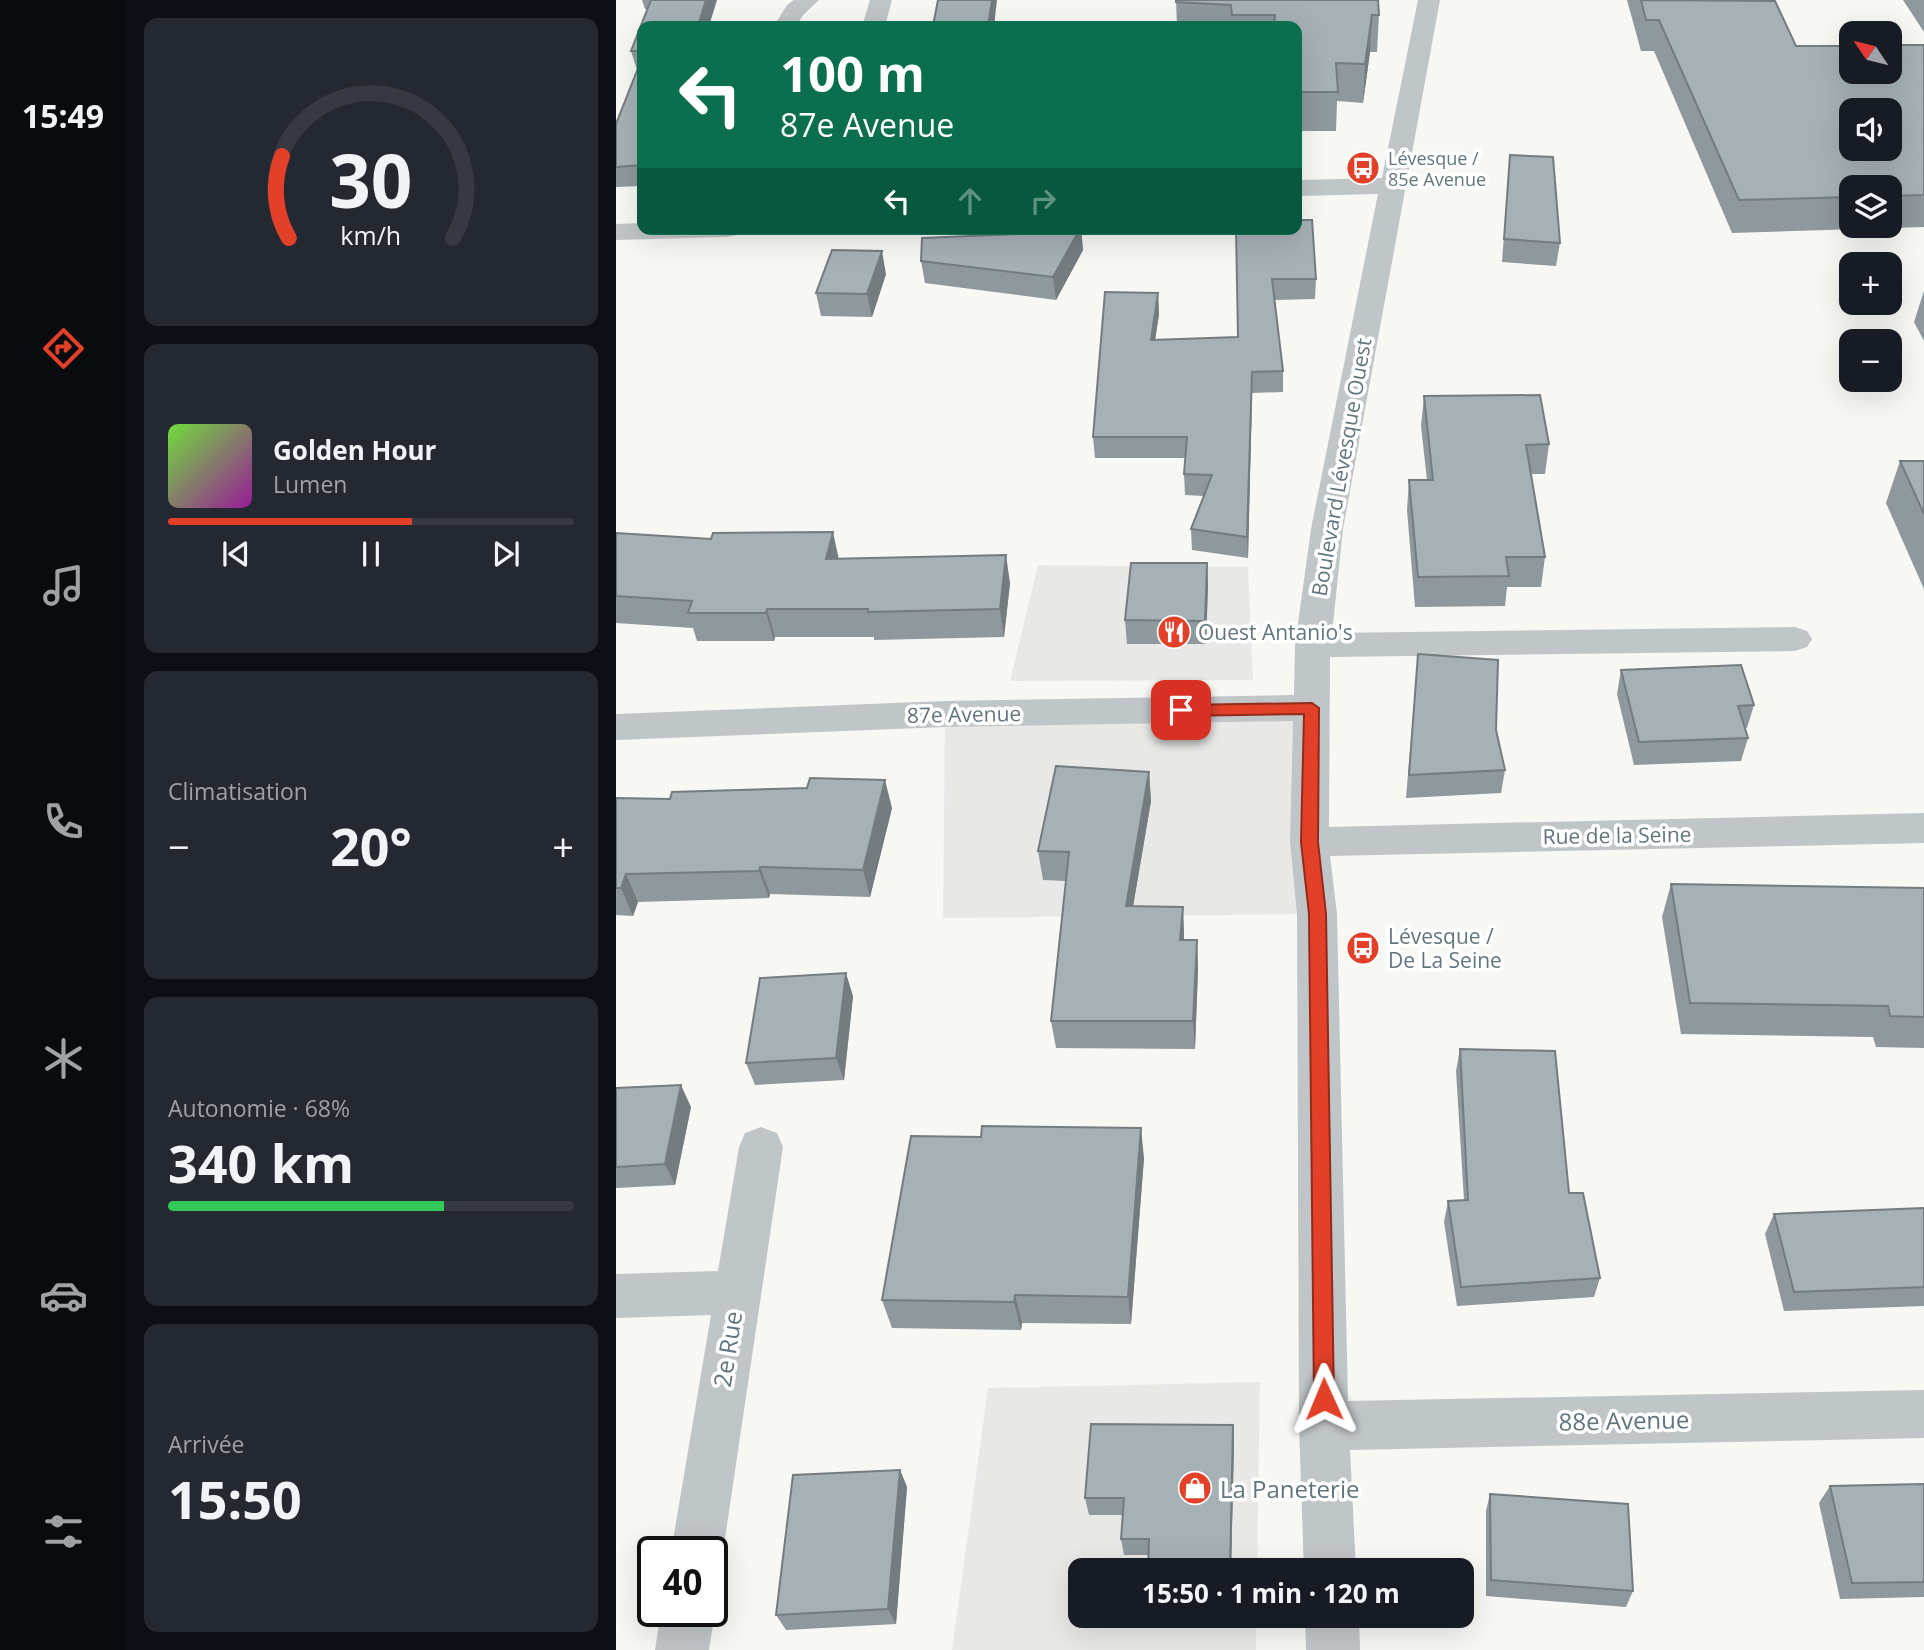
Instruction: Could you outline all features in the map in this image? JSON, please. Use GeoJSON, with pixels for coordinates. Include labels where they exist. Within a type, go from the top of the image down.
{"type":"FeatureCollection","features":[{"type":"Feature","properties":{"kind":"street"},"geometry":{"type":"LineString","coordinates":[[788,21],[795,10],[808,0]]}},
{"type":"Feature","properties":{"kind":"street"},"geometry":{"type":"LineString","coordinates":[[875,21],[881,0]]}},
{"type":"Feature","properties":{"kind":"street","name":"Boulevard Lévesque Ouest"},"geometry":{"type":"LineString","coordinates":[[1330,1558],[1324,1426],[1317,914],[1310,842],[1313,645],[1327,529],[1429,0]]}},
{"type":"Feature","properties":{"kind":"street"},"geometry":{"type":"LineString","coordinates":[[1302,189],[1389,198]]}},
{"type":"Feature","properties":{"kind":"street"},"geometry":{"type":"LineString","coordinates":[[1302,211],[1389,198]]}},
{"type":"Feature","properties":{"kind":"street"},"geometry":{"type":"LineString","coordinates":[[616,232],[637,231]]}},
{"type":"Feature","properties":{"kind":"street"},"geometry":{"type":"LineString","coordinates":[[1313,645],[1795,639]]}},
{"type":"Feature","properties":{"kind":"street","name":"87e Avenue"},"geometry":{"type":"LineString","coordinates":[[616,727],[945,714],[1312,708]]}},
{"type":"Feature","properties":{"kind":"street","name":"Rue de la Seine"},"geometry":{"type":"LineString","coordinates":[[1310,842],[1924,828]]}},
{"type":"Feature","properties":{"kind":"street","name":"2e Rue"},"geometry":{"type":"LineString","coordinates":[[699,1536],[761,1147]]}},
{"type":"Feature","properties":{"kind":"street"},"geometry":{"type":"LineString","coordinates":[[616,1296],[736,1292]]}},
{"type":"Feature","properties":{"kind":"street","name":"88e Avenue"},"geometry":{"type":"LineString","coordinates":[[1324,1426],[1924,1414]]}},
{"type":"Feature","properties":{"kind":"street"},"geometry":{"type":"LineString","coordinates":[[682,1650],[686,1627]]}},
{"type":"Feature","properties":{"kind":"street"},"geometry":{"type":"LineString","coordinates":[[1332,1628],[1333,1650]]}},
{"type":"Feature","properties":{"kind":"shaded area"},"geometry":{"type":"Polygon","coordinates":[[[1038,565],[1248,567],[1253,680],[1010,681],[1038,565]]]}},
{"type":"Feature","properties":{"kind":"shaded area"},"geometry":{"type":"Polygon","coordinates":[[[1312,708],[1317,914],[943,918],[945,714],[1312,708]]]}},
{"type":"Feature","properties":{"kind":"shaded area"},"geometry":{"type":"Polygon","coordinates":[[[1260,1382],[1257,1558],[1068,1558],[1068,1628],[1256,1628],[1256,1650],[952,1650],[988,1388],[1260,1382]]]}},
{"type":"Feature","properties":{"kind":"building"},"geometry":{"type":"Polygon","coordinates":[[[651,0],[706,0],[700,21],[643,21],[651,0]]]}},
{"type":"Feature","properties":{"kind":"building"},"geometry":{"type":"Polygon","coordinates":[[[938,0],[992,0],[989,21],[934,21],[938,0]]]}},
{"type":"Feature","properties":{"kind":"building"},"geometry":{"type":"Polygon","coordinates":[[[1378,0],[1379,15],[1372,15],[1365,64],[1336,63],[1338,92],[1302,92],[1302,21],[1274,21],[1275,15],[1232,15],[1231,5],[1176,2],[1378,0]]]}},
{"type":"Feature","properties":{"kind":"building"},"geometry":{"type":"Polygon","coordinates":[[[1641,0],[1775,1],[1796,46],[1839,46],[1839,84],[1902,84],[1902,45],[1924,45],[1924,195],[1902,196],[1902,175],[1839,175],[1839,197],[1739,200],[1659,20],[1646,20],[1641,0]]]}},
{"type":"Feature","properties":{"kind":"building"},"geometry":{"type":"Polygon","coordinates":[[[637,36],[637,51],[631,51],[637,36]]]}},
{"type":"Feature","properties":{"kind":"building"},"geometry":{"type":"Polygon","coordinates":[[[637,71],[637,165],[616,167],[616,124],[637,71]]]}},
{"type":"Feature","properties":{"kind":"building"},"geometry":{"type":"Polygon","coordinates":[[[1510,155],[1553,157],[1560,243],[1504,239],[1510,155]]]}},
{"type":"Feature","properties":{"kind":"building"},"geometry":{"type":"Polygon","coordinates":[[[1302,220],[1312,220],[1316,279],[1272,279],[1283,371],[1252,372],[1247,537],[1191,529],[1212,475],[1184,474],[1187,437],[1093,437],[1105,292],[1158,293],[1151,340],[1238,337],[1236,235],[1302,235],[1302,220]]]}},
{"type":"Feature","properties":{"kind":"building"},"geometry":{"type":"Polygon","coordinates":[[[1077,235],[1053,277],[921,261],[922,238],[1077,235]]]}},
{"type":"Feature","properties":{"kind":"building"},"geometry":{"type":"Polygon","coordinates":[[[832,250],[882,251],[867,294],[816,293],[832,250]]]}},
{"type":"Feature","properties":{"kind":"building"},"geometry":{"type":"Polygon","coordinates":[[[1540,395],[1549,444],[1526,445],[1545,557],[1506,557],[1509,576],[1418,577],[1409,480],[1433,480],[1424,396],[1540,395]]]}},
{"type":"Feature","properties":{"kind":"building"},"geometry":{"type":"Polygon","coordinates":[[[1900,461],[1924,461],[1924,514],[1900,461]]]}},
{"type":"Feature","properties":{"kind":"building"},"geometry":{"type":"Polygon","coordinates":[[[833,532],[826,559],[1006,555],[1000,609],[868,612],[868,609],[767,609],[766,613],[688,613],[692,601],[616,596],[616,533],[711,539],[713,533],[833,532]]]}},
{"type":"Feature","properties":{"kind":"building"},"geometry":{"type":"Polygon","coordinates":[[[1131,563],[1207,563],[1205,621],[1125,620],[1131,563]]]}},
{"type":"Feature","properties":{"kind":"building"},"geometry":{"type":"Polygon","coordinates":[[[1418,654],[1498,660],[1496,730],[1505,770],[1409,775],[1418,654]]]}},
{"type":"Feature","properties":{"kind":"building"},"geometry":{"type":"Polygon","coordinates":[[[1741,665],[1754,705],[1738,706],[1748,738],[1639,742],[1621,670],[1741,665]]]}},
{"type":"Feature","properties":{"kind":"building"},"geometry":{"type":"Polygon","coordinates":[[[1056,766],[1149,772],[1126,906],[1183,907],[1180,940],[1197,940],[1193,1021],[1051,1021],[1069,852],[1038,851],[1056,766]]]}},
{"type":"Feature","properties":{"kind":"building"},"geometry":{"type":"Polygon","coordinates":[[[810,778],[885,780],[863,870],[760,867],[759,871],[626,874],[621,888],[616,888],[616,798],[670,799],[672,792],[807,788],[810,778]]]}},
{"type":"Feature","properties":{"kind":"building"},"geometry":{"type":"Polygon","coordinates":[[[1671,884],[1924,888],[1924,1017],[1890,1016],[1888,1006],[1690,1003],[1671,884]]]}},
{"type":"Feature","properties":{"kind":"building"},"geometry":{"type":"Polygon","coordinates":[[[846,973],[836,1058],[746,1063],[760,978],[846,973]]]}},
{"type":"Feature","properties":{"kind":"building"},"geometry":{"type":"Polygon","coordinates":[[[1460,1049],[1555,1051],[1569,1193],[1583,1193],[1600,1278],[1461,1287],[1448,1201],[1468,1200],[1460,1049]]]}},
{"type":"Feature","properties":{"kind":"building"},"geometry":{"type":"Polygon","coordinates":[[[681,1085],[665,1164],[616,1167],[616,1088],[681,1085]]]}},
{"type":"Feature","properties":{"kind":"building"},"geometry":{"type":"Polygon","coordinates":[[[982,1126],[1141,1128],[1128,1297],[1015,1295],[1014,1302],[882,1300],[911,1136],[981,1137],[982,1126]]]}},
{"type":"Feature","properties":{"kind":"building"},"geometry":{"type":"Polygon","coordinates":[[[1924,1208],[1924,1287],[1794,1292],[1774,1214],[1924,1208]]]}},
{"type":"Feature","properties":{"kind":"building"},"geometry":{"type":"Polygon","coordinates":[[[1091,1424],[1233,1425],[1230,1558],[1148,1558],[1149,1539],[1121,1539],[1124,1498],[1085,1498],[1091,1424]]]}},
{"type":"Feature","properties":{"kind":"building"},"geometry":{"type":"Polygon","coordinates":[[[900,1470],[888,1609],[776,1615],[793,1475],[900,1470]]]}},
{"type":"Feature","properties":{"kind":"building"},"geometry":{"type":"Polygon","coordinates":[[[1924,1484],[1924,1582],[1852,1583],[1830,1486],[1924,1484]]]}},
{"type":"Feature","properties":{"kind":"building"},"geometry":{"type":"Polygon","coordinates":[[[1490,1494],[1628,1504],[1633,1591],[1491,1580],[1490,1494]]]}},
{"type":"Feature","properties":{"kind":"place","name":"Lévesque / 85e Avenue"},"geometry":{"type":"Point","coordinates":[1363,168]}},
{"type":"Feature","properties":{"kind":"place","name":"Ouest Antanio's"},"geometry":{"type":"Point","coordinates":[1174,632]}},
{"type":"Feature","properties":{"kind":"place","name":"Lévesque / De La Seine"},"geometry":{"type":"Point","coordinates":[1363,948]}},
{"type":"Feature","properties":{"kind":"place","name":"La Paneterie"},"geometry":{"type":"Point","coordinates":[1195,1488]}},
{"type":"Feature","properties":{"kind":"route"},"geometry":{"type":"LineString","coordinates":[[1181,710],[1312,708],[1310,842],[1317,914],[1324,1399]]}}]}
